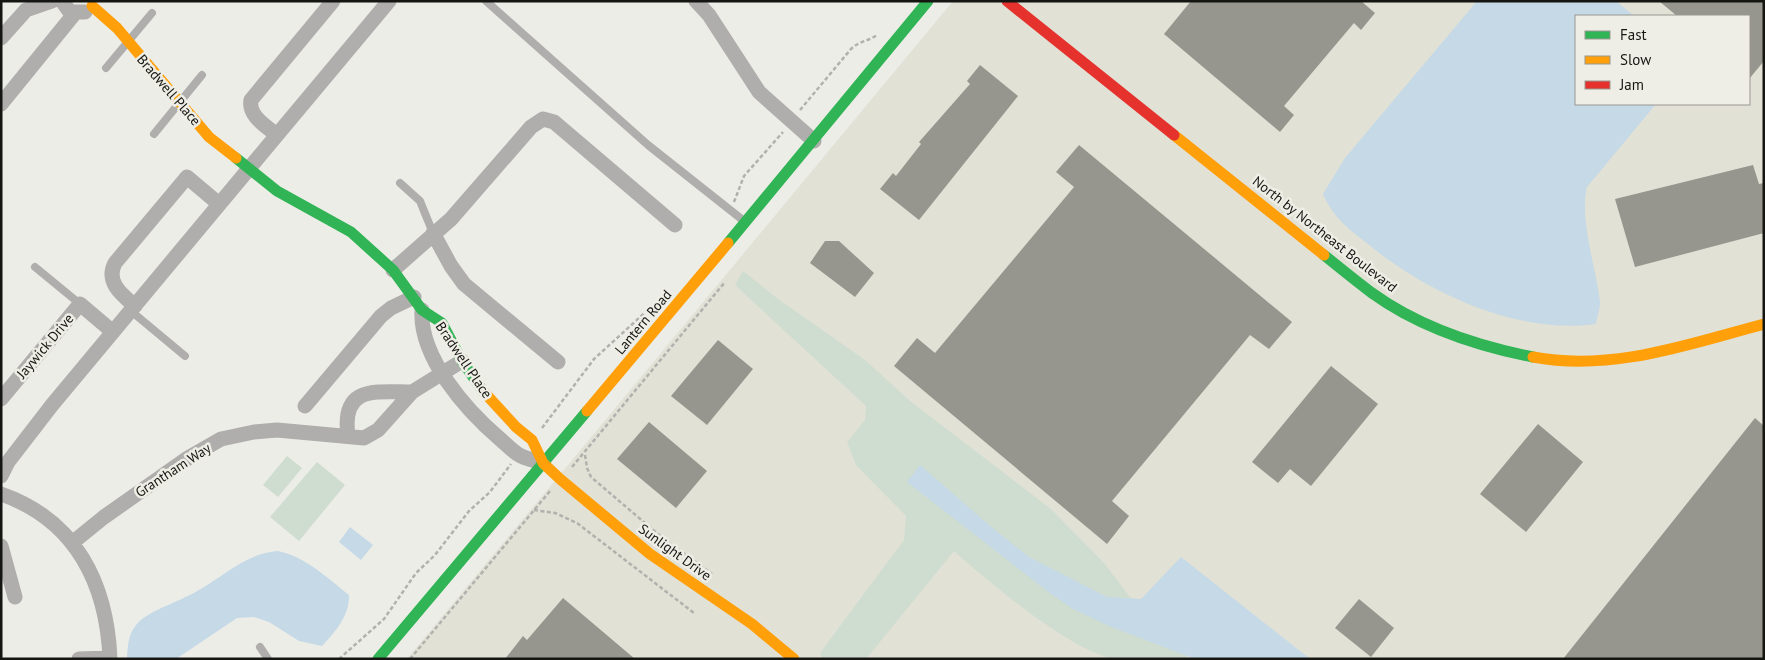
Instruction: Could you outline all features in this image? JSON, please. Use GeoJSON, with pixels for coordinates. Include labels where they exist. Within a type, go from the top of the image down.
{"type":"FeatureCollection","features":[{"type":"Feature","properties":{"kind":"street"},"geometry":{"type":"LineString","coordinates":[[1,38],[26,10],[52,1]]}},
{"type":"Feature","properties":{"kind":"street"},"geometry":{"type":"LineString","coordinates":[[62,1],[66,8],[76,13],[85,12],[94,4]]}},
{"type":"Feature","properties":{"kind":"street"},"geometry":{"type":"LineString","coordinates":[[278,135],[254,115],[250,106],[251,100],[334,1]]}},
{"type":"Feature","properties":{"kind":"street"},"geometry":{"type":"LineString","coordinates":[[1,476],[7,452],[114,332],[389,1]]}},
{"type":"Feature","properties":{"kind":"street"},"geometry":{"type":"LineString","coordinates":[[696,1],[709,15],[759,92],[814,141]]}},
{"type":"Feature","properties":{"kind":"street","name":"Lantern Road"},"geometry":{"type":"LineString","coordinates":[[378,659],[814,141],[928,1]]}},
{"type":"Feature","properties":{"kind":"street","name":"North by Northeast Boulevard"},"geometry":{"type":"LineString","coordinates":[[1007,1],[1373,294],[1418,321],[1456,338],[1515,354],[1555,360],[1590,360],[1646,355],[1764,324]]}},
{"type":"Feature","properties":{"kind":"street","name":"Bradwell Place"},"geometry":{"type":"LineString","coordinates":[[94,4],[209,137],[248,170],[284,195],[351,232],[393,270],[418,304],[442,323],[462,361],[500,411],[532,440],[543,463]]}},
{"type":"Feature","properties":{"kind":"street"},"geometry":{"type":"LineString","coordinates":[[1,104],[76,13]]}},
{"type":"Feature","properties":{"kind":"street"},"geometry":{"type":"LineString","coordinates":[[393,270],[451,219],[531,127],[543,118],[554,122],[675,225]]}},
{"type":"Feature","properties":{"kind":"street"},"geometry":{"type":"LineString","coordinates":[[133,309],[112,280],[111,274],[115,263],[187,177],[219,204]]}},
{"type":"Feature","properties":{"kind":"street"},"geometry":{"type":"LineString","coordinates":[[434,233],[464,284],[558,362]]}},
{"type":"Feature","properties":{"kind":"street","name":"Jaywick Drive"},"geometry":{"type":"LineString","coordinates":[[1,399],[80,304],[114,332]]}},
{"type":"Feature","properties":{"kind":"street"},"geometry":{"type":"LineString","coordinates":[[305,406],[381,316],[391,308],[418,304]]}},
{"type":"Feature","properties":{"kind":"street","name":"Bradwell Place"},"geometry":{"type":"LineString","coordinates":[[418,304],[424,335],[442,373],[468,410],[520,455],[543,463]]}},
{"type":"Feature","properties":{"kind":"street","name":"Grantham Way"},"geometry":{"type":"LineString","coordinates":[[72,543],[104,517],[172,468],[221,439],[254,432],[277,430],[364,438],[372,435],[412,392],[462,361]]}},
{"type":"Feature","properties":{"kind":"street"},"geometry":{"type":"LineString","coordinates":[[348,436],[347,423],[352,402],[364,393],[412,392]]}},
{"type":"Feature","properties":{"kind":"street","name":"Sunlight Drive"},"geometry":{"type":"LineString","coordinates":[[543,463],[650,554],[752,624],[794,659]]}},
{"type":"Feature","properties":{"kind":"street"},"geometry":{"type":"LineString","coordinates":[[1,494],[43,515],[72,543],[94,578],[107,618],[110,658],[79,659]]}},
{"type":"Feature","properties":{"kind":"street"},"geometry":{"type":"LineString","coordinates":[[1,546],[15,597]]}},
{"type":"Feature","properties":{"kind":"lane"},"geometry":{"type":"LineString","coordinates":[[486,1],[648,145],[746,222]]}},
{"type":"Feature","properties":{"kind":"lane"},"geometry":{"type":"LineString","coordinates":[[106,68],[152,13]]}},
{"type":"Feature","properties":{"kind":"lane"},"geometry":{"type":"LineString","coordinates":[[154,134],[202,75]]}},
{"type":"Feature","properties":{"kind":"lane"},"geometry":{"type":"LineString","coordinates":[[400,183],[420,202],[434,233]]}},
{"type":"Feature","properties":{"kind":"lane"},"geometry":{"type":"LineString","coordinates":[[35,267],[80,304]]}},
{"type":"Feature","properties":{"kind":"lane"},"geometry":{"type":"LineString","coordinates":[[133,309],[185,356]]}},
{"type":"Feature","properties":{"kind":"lane"},"geometry":{"type":"LineString","coordinates":[[260,647],[268,659]]}},
{"type":"Feature","properties":{"kind":"path"},"geometry":{"type":"LineString","coordinates":[[732,211],[741,182],[850,49],[859,42],[872,39],[881,30]]}},
{"type":"Feature","properties":{"kind":"path"},"geometry":{"type":"LineString","coordinates":[[532,440],[567,397],[588,366],[651,308]]}},
{"type":"Feature","properties":{"kind":"path"},"geometry":{"type":"LineString","coordinates":[[585,454],[586,468],[591,477],[665,540],[719,579]]}},
{"type":"Feature","properties":{"kind":"path"},"geometry":{"type":"LineString","coordinates":[[339,659],[384,619],[416,573],[435,555],[469,511],[490,492],[520,455]]}},
{"type":"Feature","properties":{"kind":"path"},"geometry":{"type":"LineString","coordinates":[[534,510],[555,513],[577,523],[694,613]]}},
{"type":"Feature","properties":{"kind":"shaded area"},"geometry":{"type":"Polygon","coordinates":[[[953,1],[1764,1],[1764,659],[407,659],[953,1]]]}},
{"type":"Feature","properties":{"kind":"shaded area"},"geometry":{"type":"Polygon","coordinates":[[[743,271],[778,299],[865,360],[910,401],[1051,509],[1104,563],[1149,622],[1189,659],[1116,659],[1098,654],[1077,644],[1031,614],[987,580],[954,551],[866,659],[823,659],[820,653],[904,540],[906,516],[856,465],[847,442],[865,420],[866,406],[735,285],[743,271]]]}},
{"type":"Feature","properties":{"kind":"shaded area"},"geometry":{"type":"Polygon","coordinates":[[[287,456],[302,468],[278,497],[263,485],[287,456]]]}},
{"type":"Feature","properties":{"kind":"shaded area"},"geometry":{"type":"Polygon","coordinates":[[[317,462],[345,485],[299,541],[270,517],[317,462]]]}},
{"type":"Feature","properties":{"kind":"water"},"geometry":{"type":"Polygon","coordinates":[[[1477,1],[1616,1],[1633,15],[1575,15],[1575,105],[1655,105],[1587,187],[1585,213],[1600,302],[1596,324],[1566,326],[1536,323],[1505,316],[1446,294],[1392,262],[1342,222],[1323,194],[1345,158],[1477,1]]]}},
{"type":"Feature","properties":{"kind":"water"},"geometry":{"type":"Polygon","coordinates":[[[920,465],[1029,557],[1107,597],[1141,599],[1181,557],[1310,659],[1195,659],[1109,626],[1073,609],[907,482],[920,465]]]}},
{"type":"Feature","properties":{"kind":"water"},"geometry":{"type":"Polygon","coordinates":[[[350,527],[373,545],[361,560],[339,542],[350,527]]]}},
{"type":"Feature","properties":{"kind":"water"},"geometry":{"type":"Polygon","coordinates":[[[278,551],[306,563],[349,595],[349,602],[344,616],[337,629],[322,646],[299,641],[269,622],[254,617],[237,618],[176,659],[127,659],[131,633],[141,620],[161,608],[192,594],[246,560],[278,551]]]}},
{"type":"Feature","properties":{"kind":"building"},"geometry":{"type":"Polygon","coordinates":[[[1191,1],[1361,1],[1375,13],[1361,30],[1354,23],[1284,106],[1294,115],[1280,132],[1164,34],[1191,1]]]}},
{"type":"Feature","properties":{"kind":"building"},"geometry":{"type":"Polygon","coordinates":[[[1659,1],[1764,1],[1764,61],[1750,78],[1750,15],[1676,15],[1659,1]]]}},
{"type":"Feature","properties":{"kind":"building"},"geometry":{"type":"Polygon","coordinates":[[[980,65],[1018,96],[919,220],[880,189],[893,173],[896,176],[921,144],[919,142],[970,84],[967,81],[980,65]]]}},
{"type":"Feature","properties":{"kind":"building"},"geometry":{"type":"Polygon","coordinates":[[[1079,145],[1292,322],[1269,349],[1250,335],[1112,501],[1129,516],[1107,544],[894,366],[917,338],[935,353],[1074,187],[1056,172],[1079,145]]]}},
{"type":"Feature","properties":{"kind":"building"},"geometry":{"type":"Polygon","coordinates":[[[1753,165],[1759,184],[1764,183],[1764,233],[1635,267],[1615,199],[1753,165]]]}},
{"type":"Feature","properties":{"kind":"building"},"geometry":{"type":"Polygon","coordinates":[[[825,241],[839,241],[874,273],[855,297],[810,263],[825,241]]]}},
{"type":"Feature","properties":{"kind":"building"},"geometry":{"type":"Polygon","coordinates":[[[718,340],[753,369],[707,425],[671,396],[718,340]]]}},
{"type":"Feature","properties":{"kind":"building"},"geometry":{"type":"Polygon","coordinates":[[[1331,366],[1378,404],[1311,486],[1290,469],[1278,483],[1252,462],[1331,366]]]}},
{"type":"Feature","properties":{"kind":"building"},"geometry":{"type":"Polygon","coordinates":[[[1755,418],[1764,426],[1764,659],[1563,659],[1755,418]]]}},
{"type":"Feature","properties":{"kind":"building"},"geometry":{"type":"Polygon","coordinates":[[[649,422],[707,471],[676,508],[617,459],[649,422]]]}},
{"type":"Feature","properties":{"kind":"building"},"geometry":{"type":"Polygon","coordinates":[[[1538,424],[1583,462],[1526,532],[1480,494],[1538,424]]]}},
{"type":"Feature","properties":{"kind":"building"},"geometry":{"type":"Polygon","coordinates":[[[563,598],[635,659],[505,659],[523,636],[527,640],[563,598]]]}},
{"type":"Feature","properties":{"kind":"building"},"geometry":{"type":"Polygon","coordinates":[[[1359,599],[1394,628],[1371,657],[1335,628],[1359,599]]]}},
{"type":"Feature","properties":{"kind":"traffic: fast"},"geometry":{"type":"LineString","coordinates":[[728,243],[928,1]]}},
{"type":"Feature","properties":{"kind":"traffic: fast"},"geometry":{"type":"LineString","coordinates":[[236,158],[277,191],[351,232],[393,270],[422,310],[442,323],[462,361],[483,391]]}},
{"type":"Feature","properties":{"kind":"traffic: fast"},"geometry":{"type":"LineString","coordinates":[[1324,255],[1372,293],[1409,316],[1470,341],[1533,357]]}},
{"type":"Feature","properties":{"kind":"traffic: fast"},"geometry":{"type":"LineString","coordinates":[[378,659],[587,411]]}},
{"type":"Feature","properties":{"kind":"traffic: slow"},"geometry":{"type":"LineString","coordinates":[[92,6],[117,28],[209,137],[236,158]]}},
{"type":"Feature","properties":{"kind":"traffic: slow"},"geometry":{"type":"LineString","coordinates":[[1174,135],[1324,255]]}},
{"type":"Feature","properties":{"kind":"traffic: slow"},"geometry":{"type":"LineString","coordinates":[[587,411],[728,243]]}},
{"type":"Feature","properties":{"kind":"traffic: slow"},"geometry":{"type":"LineString","coordinates":[[1533,357],[1563,361],[1592,361],[1650,354],[1764,324]]}},
{"type":"Feature","properties":{"kind":"traffic: slow"},"geometry":{"type":"LineString","coordinates":[[483,391],[516,427],[532,440],[543,463],[560,479],[650,554],[752,624],[794,659]]}},
{"type":"Feature","properties":{"kind":"traffic: jam"},"geometry":{"type":"LineString","coordinates":[[1007,1],[1174,135]]}}]}
